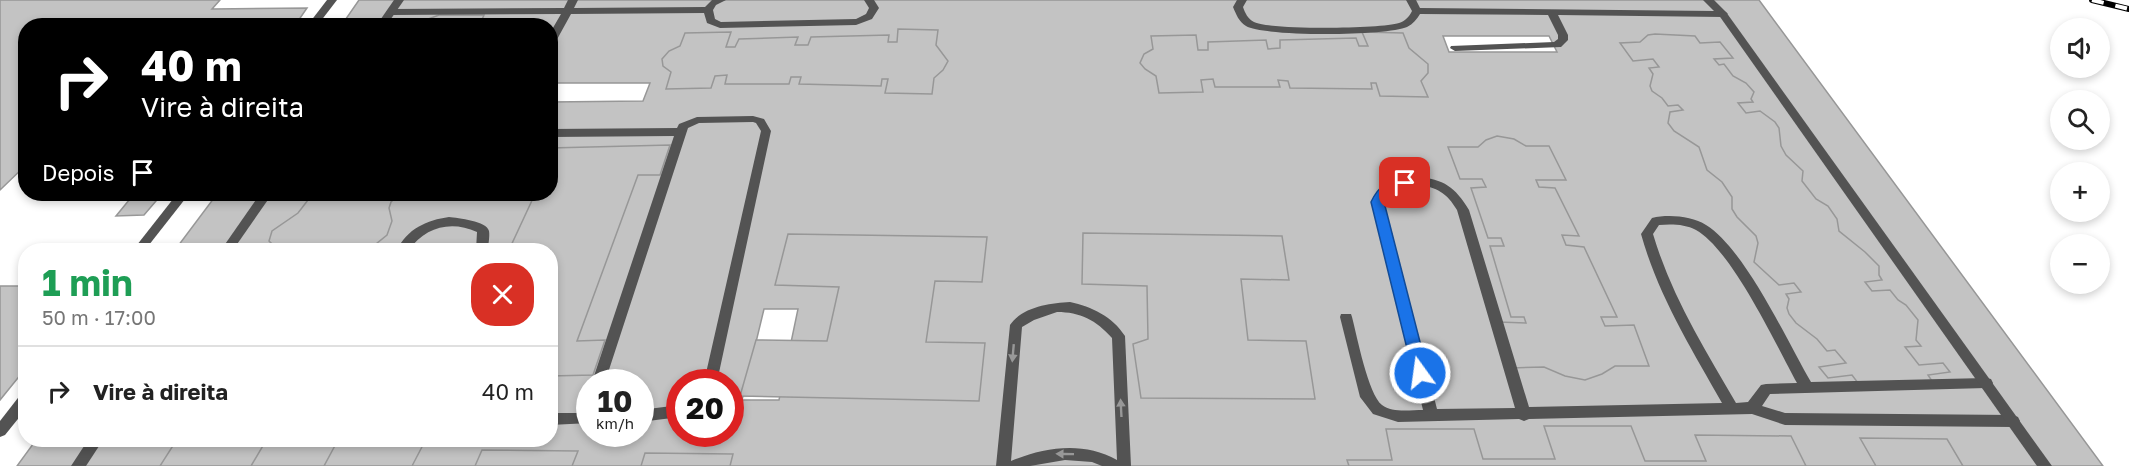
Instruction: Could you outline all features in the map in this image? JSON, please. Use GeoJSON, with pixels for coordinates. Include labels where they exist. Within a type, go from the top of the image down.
{"type":"FeatureCollection","features":[{"type":"Feature","properties":{"kind":"street"},"geometry":{"type":"LineString","coordinates":[[318,18],[332,0]]}},
{"type":"Feature","properties":{"kind":"street"},"geometry":{"type":"LineString","coordinates":[[387,18],[399,0]]}},
{"type":"Feature","properties":{"kind":"street"},"geometry":{"type":"LineString","coordinates":[[558,28],[573,0]]}},
{"type":"Feature","properties":{"kind":"street"},"geometry":{"type":"LineString","coordinates":[[721,0],[713,3],[708,10],[710,21],[720,25],[860,22],[868,18],[874,8],[869,0]]}},
{"type":"Feature","properties":{"kind":"street"},"geometry":{"type":"LineString","coordinates":[[1242,0],[1238,7],[1242,17],[1251,25],[1267,28],[1389,28],[1408,22],[1417,11]]}},
{"type":"Feature","properties":{"kind":"street"},"geometry":{"type":"LineString","coordinates":[[1411,0],[1417,11]]}},
{"type":"Feature","properties":{"kind":"street"},"geometry":{"type":"LineString","coordinates":[[1531,0],[1537,12]]}},
{"type":"Feature","properties":{"kind":"street"},"geometry":{"type":"LineString","coordinates":[[1708,0],[1723,14],[2045,466]]}},
{"type":"Feature","properties":{"kind":"street"},"geometry":{"type":"LineString","coordinates":[[391,12],[708,10]]}},
{"type":"Feature","properties":{"kind":"street"},"geometry":{"type":"LineString","coordinates":[[1417,11],[1723,14]]}},
{"type":"Feature","properties":{"kind":"street"},"geometry":{"type":"LineString","coordinates":[[1455,48],[1557,45],[1563,40],[1563,35],[1552,13]]}},
{"type":"Feature","properties":{"kind":"street"},"geometry":{"type":"LineString","coordinates":[[602,369],[683,126],[697,120],[753,119],[760,121],[766,131],[714,369]]}},
{"type":"Feature","properties":{"kind":"street"},"geometry":{"type":"LineString","coordinates":[[558,134],[681,132]]}},
{"type":"Feature","properties":{"kind":"street"},"geometry":{"type":"LineString","coordinates":[[1431,415],[1378,202],[1382,192],[1392,185],[1419,182],[1446,188],[1462,210],[1524,415]]}},
{"type":"Feature","properties":{"kind":"street"},"geometry":{"type":"LineString","coordinates":[[144,243],[178,201]]}},
{"type":"Feature","properties":{"kind":"street"},"geometry":{"type":"LineString","coordinates":[[232,243],[261,201]]}},
{"type":"Feature","properties":{"kind":"street"},"geometry":{"type":"LineString","coordinates":[[1732,408],[1684,323],[1653,258],[1647,234],[1656,221],[1675,219],[1687,222],[1702,228],[1718,240],[1737,266],[1807,388]]}},
{"type":"Feature","properties":{"kind":"street"},"geometry":{"type":"LineString","coordinates":[[407,243],[432,224],[456,220],[470,222],[483,230],[482,243]]}},
{"type":"Feature","properties":{"kind":"street"},"geometry":{"type":"LineString","coordinates":[[1003,466],[1016,326],[1030,314],[1055,308],[1077,307],[1109,324],[1118,336],[1124,466]]}},
{"type":"Feature","properties":{"kind":"street"},"geometry":{"type":"LineString","coordinates":[[1346,317],[1367,397],[1378,410],[1398,416],[1524,415],[1752,408],[1785,419],[2013,421]]}},
{"type":"Feature","properties":{"kind":"street"},"geometry":{"type":"LineString","coordinates":[[1752,408],[1766,389],[1986,383]]}},
{"type":"Feature","properties":{"kind":"street"},"geometry":{"type":"LineString","coordinates":[[0,431],[18,408]]}},
{"type":"Feature","properties":{"kind":"street"},"geometry":{"type":"LineString","coordinates":[[558,418],[576,417]]}},
{"type":"Feature","properties":{"kind":"street"},"geometry":{"type":"LineString","coordinates":[[78,466],[91,447]]}},
{"type":"Feature","properties":{"kind":"street"},"geometry":{"type":"LineString","coordinates":[[1016,466],[1030,458],[1060,453],[1108,461],[1114,466]]}},
{"type":"Feature","properties":{"kind":"building"},"geometry":{"type":"Polygon","coordinates":[[[0,0],[220,0],[212,9],[307,8],[300,18],[18,18],[18,173],[0,190],[0,0]]]}},
{"type":"Feature","properties":{"kind":"building"},"geometry":{"type":"Polygon","coordinates":[[[359,0],[1759,0],[2103,466],[17,466],[31,447],[558,447],[558,243],[180,243],[212,201],[558,201],[558,102],[643,101],[650,83],[558,83],[558,18],[347,18],[359,0]],[[1443,36],[1449,52],[1557,52],[1549,36],[1443,36]]]}},
{"type":"Feature","properties":{"kind":"building"},"geometry":{"type":"Polygon","coordinates":[[[439,15],[484,15],[483,18],[431,18],[439,15]]]}},
{"type":"Feature","properties":{"kind":"building"},"geometry":{"type":"Polygon","coordinates":[[[898,29],[938,30],[936,45],[948,61],[943,70],[934,78],[932,94],[885,93],[888,79],[882,79],[881,86],[799,84],[801,77],[791,77],[789,84],[725,84],[727,75],[715,76],[711,88],[666,89],[671,72],[663,66],[662,59],[669,51],[680,46],[685,33],[731,32],[726,47],[735,47],[739,39],[798,37],[795,45],[808,45],[811,37],[889,35],[888,42],[897,42],[898,29]]]}},
{"type":"Feature","properties":{"kind":"building"},"geometry":{"type":"Polygon","coordinates":[[[1362,32],[1403,33],[1409,48],[1428,64],[1428,73],[1421,81],[1428,97],[1380,96],[1376,83],[1371,83],[1372,89],[1290,88],[1288,81],[1278,80],[1280,87],[1215,87],[1213,79],[1201,80],[1203,92],[1159,93],[1156,76],[1140,63],[1144,54],[1153,49],[1151,36],[1196,35],[1198,50],[1208,50],[1208,42],[1266,40],[1268,49],[1280,48],[1280,40],[1356,38],[1359,46],[1368,46],[1362,32]]]}},
{"type":"Feature","properties":{"kind":"building"},"geometry":{"type":"Polygon","coordinates":[[[1648,35],[1695,36],[1700,43],[1720,42],[1733,58],[1714,59],[1719,65],[1724,64],[1733,76],[1746,83],[1754,92],[1751,99],[1753,102],[1738,103],[1746,113],[1760,111],[1775,122],[1779,128],[1781,146],[1786,155],[1803,171],[1802,181],[1816,199],[1828,206],[1837,219],[1839,231],[1879,266],[1879,275],[1882,280],[1865,282],[1872,291],[1890,290],[1918,320],[1916,340],[1921,346],[1905,347],[1919,365],[1943,363],[1950,372],[1928,375],[1932,381],[1858,383],[1852,375],[1828,378],[1819,367],[1846,363],[1835,350],[1827,351],[1789,314],[1787,308],[1789,299],[1786,294],[1801,292],[1794,283],[1779,285],[1754,262],[1758,243],[1756,236],[1732,209],[1732,197],[1722,182],[1707,170],[1699,147],[1674,131],[1668,123],[1670,112],[1683,110],[1678,105],[1668,106],[1652,91],[1650,86],[1653,74],[1649,68],[1659,67],[1653,59],[1633,61],[1620,43],[1640,42],[1648,35]]]}},
{"type":"Feature","properties":{"kind":"building"},"geometry":{"type":"Polygon","coordinates":[[[1497,136],[1514,139],[1526,146],[1549,146],[1566,180],[1536,180],[1539,187],[1555,188],[1579,236],[1562,235],[1566,245],[1584,247],[1617,317],[1601,317],[1605,326],[1634,325],[1649,366],[1615,366],[1585,380],[1565,376],[1544,367],[1511,368],[1499,322],[1526,323],[1524,317],[1511,317],[1490,246],[1504,246],[1501,238],[1488,238],[1471,188],[1486,187],[1482,179],[1460,179],[1448,147],[1478,147],[1486,140],[1497,136]]]}},
{"type":"Feature","properties":{"kind":"building"},"geometry":{"type":"Polygon","coordinates":[[[670,145],[660,175],[638,175],[577,341],[605,340],[595,369],[576,369],[576,375],[558,376],[558,243],[512,243],[532,201],[558,201],[558,148],[670,145]]]}},
{"type":"Feature","properties":{"kind":"building"},"geometry":{"type":"Polygon","coordinates":[[[128,201],[156,201],[144,215],[116,216],[128,201]]]}},
{"type":"Feature","properties":{"kind":"building"},"geometry":{"type":"Polygon","coordinates":[[[307,201],[392,201],[389,208],[392,221],[387,235],[377,243],[271,243],[269,241],[272,231],[298,213],[307,201]]]}},
{"type":"Feature","properties":{"kind":"building"},"geometry":{"type":"Polygon","coordinates":[[[1083,233],[1282,236],[1289,280],[1241,279],[1248,340],[1306,341],[1315,399],[1141,398],[1133,344],[1148,339],[1147,286],[1082,284],[1083,233]]]}},
{"type":"Feature","properties":{"kind":"building"},"geometry":{"type":"Polygon","coordinates":[[[788,234],[987,237],[982,282],[935,281],[926,342],[985,343],[979,401],[744,396],[744,382],[756,340],[827,341],[839,287],[775,285],[788,234]]]}},
{"type":"Feature","properties":{"kind":"building"},"geometry":{"type":"Polygon","coordinates":[[[0,286],[18,286],[18,378],[0,400],[0,286]]]}},
{"type":"Feature","properties":{"kind":"building"},"geometry":{"type":"Polygon","coordinates":[[[1544,426],[1631,426],[1645,461],[1706,461],[1695,435],[1791,436],[1806,466],[1349,466],[1347,460],[1392,460],[1386,429],[1474,429],[1483,459],[1555,459],[1544,426]]]}},
{"type":"Feature","properties":{"kind":"building"},"geometry":{"type":"Polygon","coordinates":[[[1860,438],[1947,439],[1963,466],[1876,466],[1860,438]]]}},
{"type":"Feature","properties":{"kind":"building"},"geometry":{"type":"Polygon","coordinates":[[[172,447],[262,447],[251,466],[160,466],[172,447]]]}},
{"type":"Feature","properties":{"kind":"building"},"geometry":{"type":"Polygon","coordinates":[[[334,447],[422,447],[412,466],[324,466],[334,447]]]}},
{"type":"Feature","properties":{"kind":"building"},"geometry":{"type":"Polygon","coordinates":[[[482,450],[578,451],[572,466],[475,466],[482,450]]]}},
{"type":"Feature","properties":{"kind":"building"},"geometry":{"type":"Polygon","coordinates":[[[645,453],[733,454],[730,466],[641,466],[645,453]]]}},
{"type":"Feature","properties":{"kind":"railway"},"geometry":{"type":"LineString","coordinates":[[2092,0],[2129,9]]}},
{"type":"Feature","properties":{"kind":"route"},"geometry":{"type":"LineString","coordinates":[[1405,183],[1392,185],[1382,192],[1378,202],[1420,373]]}}]}
